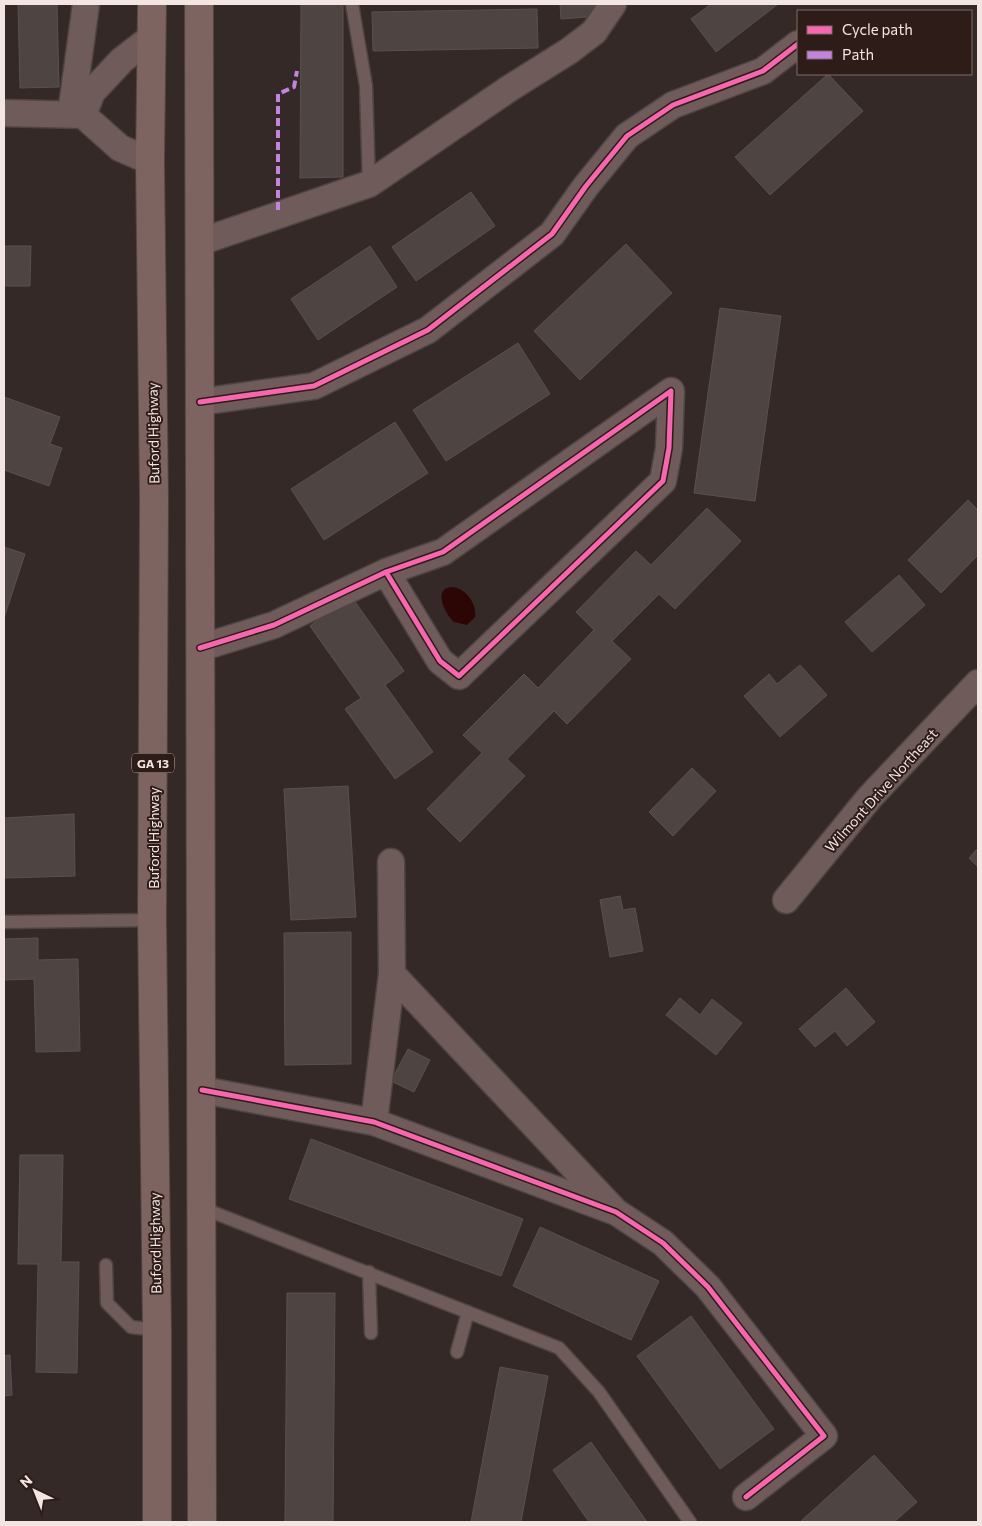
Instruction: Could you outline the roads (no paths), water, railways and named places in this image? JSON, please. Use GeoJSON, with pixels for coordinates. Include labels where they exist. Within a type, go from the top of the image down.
{"type":"FeatureCollection","features":[{"type":"Feature","properties":{"kind":"main road","name":"Buford Highway"},"geometry":{"type":"LineString","coordinates":[[152,4],[150,161],[154,489],[152,920],[157,1330],[157,1522]]}},
{"type":"Feature","properties":{"kind":"main road"},"geometry":{"type":"LineString","coordinates":[[199,4],[202,1522]]}},
{"type":"Feature","properties":{"kind":"street"},"geometry":{"type":"LineString","coordinates":[[77,115],[86,4]]}},
{"type":"Feature","properties":{"kind":"street"},"geometry":{"type":"LineString","coordinates":[[200,242],[369,184],[510,88],[569,52],[594,32],[613,4]]}},
{"type":"Feature","properties":{"kind":"street"},"geometry":{"type":"LineString","coordinates":[[77,115],[92,92],[122,60],[152,37]]}},
{"type":"Feature","properties":{"kind":"street"},"geometry":{"type":"LineString","coordinates":[[200,402],[314,386],[428,330],[552,234],[586,186],[627,136],[673,105],[763,70],[797,45]]}},
{"type":"Feature","properties":{"kind":"street"},"geometry":{"type":"LineString","coordinates":[[4,113],[77,115],[120,148],[150,161]]}},
{"type":"Feature","properties":{"kind":"street"},"geometry":{"type":"LineString","coordinates":[[200,648],[274,625],[386,572],[443,552],[671,392],[669,448],[663,481],[459,676],[440,661],[386,572]]}},
{"type":"Feature","properties":{"kind":"street","name":"Wilmont Drive Northeast"},"geometry":{"type":"LineString","coordinates":[[786,900],[870,797],[978,683]]}},
{"type":"Feature","properties":{"kind":"street"},"geometry":{"type":"LineString","coordinates":[[374,1122],[392,974],[391,862]]}},
{"type":"Feature","properties":{"kind":"street"},"geometry":{"type":"LineString","coordinates":[[392,974],[616,1212]]}},
{"type":"Feature","properties":{"kind":"street"},"geometry":{"type":"LineString","coordinates":[[202,1090],[374,1122],[616,1212],[663,1243],[708,1287],[824,1436],[746,1497]]}},
{"type":"Feature","properties":{"kind":"lane"},"geometry":{"type":"LineString","coordinates":[[352,4],[366,86],[369,184]]}},
{"type":"Feature","properties":{"kind":"lane"},"geometry":{"type":"LineString","coordinates":[[4,922],[152,920]]}},
{"type":"Feature","properties":{"kind":"lane"},"geometry":{"type":"LineString","coordinates":[[202,1208],[559,1348],[599,1392],[690,1522]]}},
{"type":"Feature","properties":{"kind":"lane"},"geometry":{"type":"LineString","coordinates":[[106,1265],[107,1303],[131,1327],[157,1330]]}},
{"type":"Feature","properties":{"kind":"lane"},"geometry":{"type":"LineString","coordinates":[[369,1272],[371,1333]]}},
{"type":"Feature","properties":{"kind":"lane"},"geometry":{"type":"LineString","coordinates":[[457,1352],[468,1312]]}}]}
